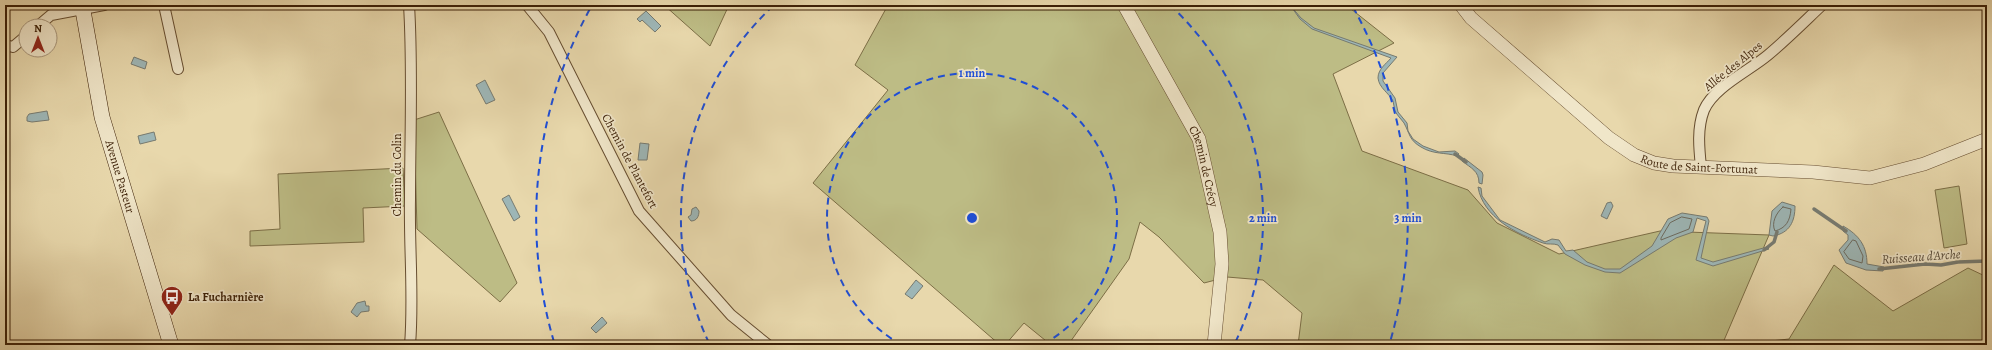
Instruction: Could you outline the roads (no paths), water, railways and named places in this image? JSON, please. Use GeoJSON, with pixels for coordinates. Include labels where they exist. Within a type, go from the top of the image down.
{"type":"FeatureCollection","features":[{"type":"Feature","properties":{"kind":"main road","name":"Avenue Pasteur"},"geometry":{"type":"LineString","coordinates":[[83,6],[102,117],[171,345]]}},
{"type":"Feature","properties":{"kind":"street"},"geometry":{"type":"LineString","coordinates":[[47,18],[51,15],[83,6],[104,5]]}},
{"type":"Feature","properties":{"kind":"street"},"geometry":{"type":"LineString","coordinates":[[164,5],[178,69]]}},
{"type":"Feature","properties":{"kind":"street","name":"Chemin du Colin"},"geometry":{"type":"LineString","coordinates":[[409,5],[412,322],[410,345]]}},
{"type":"Feature","properties":{"kind":"street","name":"Chemin de Plantefort"},"geometry":{"type":"LineString","coordinates":[[527,5],[549,32],[639,211],[731,315],[768,345]]}},
{"type":"Feature","properties":{"kind":"street","name":"Chemin de Crécy"},"geometry":{"type":"LineString","coordinates":[[1124,5],[1199,139],[1220,232],[1222,264],[1214,345]]}},
{"type":"Feature","properties":{"kind":"street","name":"Route de Saint-Fortunat"},"geometry":{"type":"LineString","coordinates":[[1461,5],[1472,18],[1609,138],[1634,155],[1654,163],[1673,166],[1813,172],[1870,178],[1924,164],[1987,139]]}},
{"type":"Feature","properties":{"kind":"street","name":"Allée des Alpes"},"geometry":{"type":"LineString","coordinates":[[1701,167],[1699,139],[1700,127],[1704,110],[1712,97],[1767,56],[1822,5]]}},
{"type":"Feature","properties":{"kind":"street"},"geometry":{"type":"LineString","coordinates":[[5,45],[13,47],[18,43]]}},
{"type":"Feature","properties":{"kind":"water"},"geometry":{"type":"Polygon","coordinates":[[[1290,5],[1301,18],[1314,28],[1397,57],[1383,73],[1383,81],[1395,98],[1398,112],[1407,123],[1408,131],[1413,139],[1423,146],[1439,152],[1455,151],[1459,154],[1457,156],[1426,150],[1412,139],[1410,136],[1404,123],[1395,111],[1393,101],[1379,82],[1379,72],[1391,58],[1312,29],[1300,19],[1290,5]]]}},
{"type":"Feature","properties":{"kind":"water"},"geometry":{"type":"Polygon","coordinates":[[[646,11],[661,26],[655,32],[642,20],[640,22],[637,19],[646,11]]]}},
{"type":"Feature","properties":{"kind":"water"},"geometry":{"type":"Polygon","coordinates":[[[134,57],[147,62],[145,69],[131,64],[134,57]]]}},
{"type":"Feature","properties":{"kind":"water"},"geometry":{"type":"Polygon","coordinates":[[[485,80],[495,100],[486,104],[476,85],[485,80]]]}},
{"type":"Feature","properties":{"kind":"water"},"geometry":{"type":"Polygon","coordinates":[[[47,111],[49,120],[32,122],[27,121],[29,114],[47,111]]]}},
{"type":"Feature","properties":{"kind":"water"},"geometry":{"type":"Polygon","coordinates":[[[154,132],[156,140],[140,144],[138,136],[154,132]]]}},
{"type":"Feature","properties":{"kind":"water"},"geometry":{"type":"Polygon","coordinates":[[[640,143],[649,144],[647,160],[638,160],[640,143]]]}},
{"type":"Feature","properties":{"kind":"water"},"geometry":{"type":"Polygon","coordinates":[[[1464,158],[1482,172],[1482,184],[1479,183],[1478,175],[1474,170],[1462,161],[1464,158]]]}},
{"type":"Feature","properties":{"kind":"water"},"geometry":{"type":"Polygon","coordinates":[[[1478,187],[1481,188],[1482,196],[1500,220],[1545,242],[1552,239],[1559,240],[1566,251],[1573,250],[1587,262],[1605,269],[1620,269],[1652,246],[1668,219],[1682,213],[1707,217],[1709,221],[1701,258],[1713,262],[1767,247],[1769,249],[1713,266],[1696,260],[1706,221],[1697,218],[1693,232],[1676,238],[1620,273],[1605,272],[1585,265],[1565,254],[1558,245],[1545,244],[1522,235],[1502,223],[1486,207],[1481,198],[1478,187]]]}},
{"type":"Feature","properties":{"kind":"water"},"geometry":{"type":"Polygon","coordinates":[[[509,195],[520,217],[514,221],[502,199],[509,195]]]}},
{"type":"Feature","properties":{"kind":"water"},"geometry":{"type":"Polygon","coordinates":[[[1611,202],[1613,206],[1607,219],[1601,216],[1607,203],[1611,202]]]}},
{"type":"Feature","properties":{"kind":"water"},"geometry":{"type":"Polygon","coordinates":[[[1782,202],[1795,206],[1793,221],[1784,232],[1773,236],[1769,235],[1772,211],[1782,202]]]}},
{"type":"Feature","properties":{"kind":"water"},"geometry":{"type":"Polygon","coordinates":[[[696,207],[699,211],[698,216],[695,220],[691,221],[688,217],[691,215],[692,209],[696,207]]]}},
{"type":"Feature","properties":{"kind":"water"},"geometry":{"type":"Polygon","coordinates":[[[1843,226],[1854,233],[1864,246],[1867,264],[1884,267],[1883,271],[1866,270],[1846,263],[1839,250],[1848,240],[1848,235],[1843,231],[1843,226]]]}},
{"type":"Feature","properties":{"kind":"water"},"geometry":{"type":"Polygon","coordinates":[[[916,280],[923,286],[912,299],[905,294],[916,280]]]}},
{"type":"Feature","properties":{"kind":"water"},"geometry":{"type":"Polygon","coordinates":[[[365,301],[366,306],[369,306],[369,311],[361,312],[357,317],[351,312],[357,303],[365,301]]]}},
{"type":"Feature","properties":{"kind":"water"},"geometry":{"type":"Polygon","coordinates":[[[602,317],[607,323],[596,333],[591,328],[602,317]]]}},
{"type":"Feature","properties":{"kind":"waterway","name":"Ruisseau d'Arche"},"geometry":{"type":"LineString","coordinates":[[1455,154],[1466,162]]}},
{"type":"Feature","properties":{"kind":"waterway","name":"Ruisseau d'Arche"},"geometry":{"type":"LineString","coordinates":[[1814,209],[1846,231]]}},
{"type":"Feature","properties":{"kind":"waterway","name":"Ruisseau d'Arche"},"geometry":{"type":"LineString","coordinates":[[1764,250],[1774,242],[1777,232]]}},
{"type":"Feature","properties":{"kind":"waterway","name":"Ruisseau d'Arche"},"geometry":{"type":"LineString","coordinates":[[1879,269],[1925,264],[1941,265],[1958,262],[1987,261]]}},
{"type":"Feature","properties":{"kind":"place","name":"La Fucharnière"},"geometry":{"type":"Point","coordinates":[172,316]}}]}
